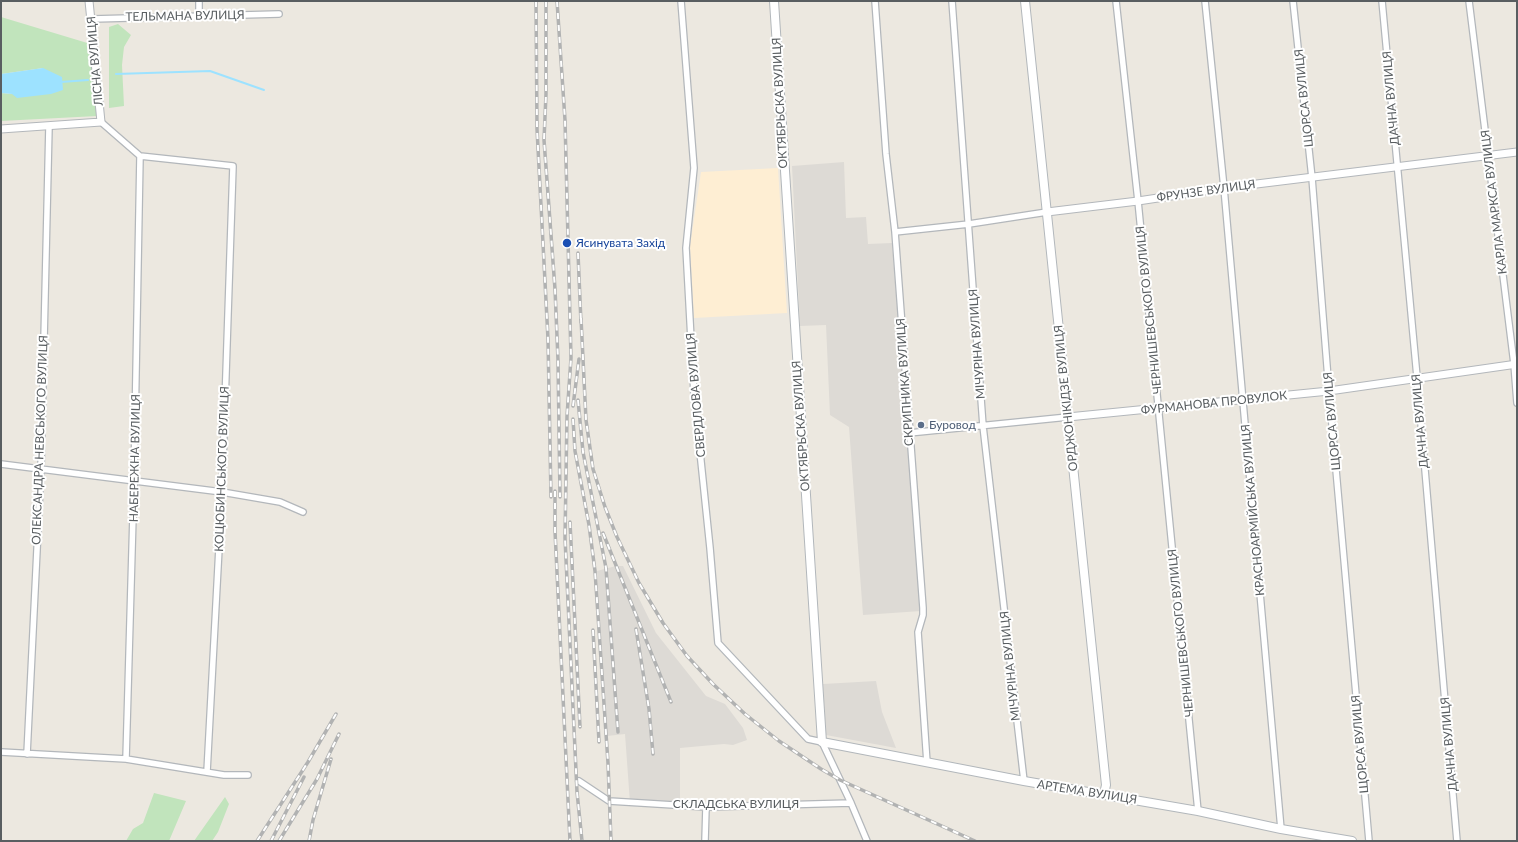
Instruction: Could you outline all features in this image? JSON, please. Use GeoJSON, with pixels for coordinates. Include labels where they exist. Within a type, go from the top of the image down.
{"type":"FeatureCollection","features":[{"type":"Feature","properties":{"kind":"main road","name":"ОКТЯБРЬСКА ВУЛИЦЯ"},"geometry":{"type":"LineString","coordinates":[[774,1],[822,742]]}},
{"type":"Feature","properties":{"kind":"main road","name":"ОРДЖОНІКІДЗЕ ВУЛИЦЯ"},"geometry":{"type":"LineString","coordinates":[[1025,1],[1106,785],[1104,794]]}},
{"type":"Feature","properties":{"kind":"main road","name":"АРТЕМА ВУЛИЦЯ"},"geometry":{"type":"LineString","coordinates":[[822,742],[1024,782],[1104,794],[1198,811],[1281,829],[1352,841]]}},
{"type":"Feature","properties":{"kind":"street","name":"ЛІСНА ВУЛИЦЯ"},"geometry":{"type":"LineString","coordinates":[[90,1],[101,122]]}},
{"type":"Feature","properties":{"kind":"street"},"geometry":{"type":"LineString","coordinates":[[199,1],[199,17]]}},
{"type":"Feature","properties":{"kind":"street","name":"СВЕРДЛОВА ВУЛИЦЯ"},"geometry":{"type":"LineString","coordinates":[[681,1],[694,168],[686,256],[694,394],[718,643],[808,739],[822,742]]}},
{"type":"Feature","properties":{"kind":"street","name":"СКРИПНИКА ВУЛИЦЯ"},"geometry":{"type":"LineString","coordinates":[[874,1],[886,154],[895,232],[923,608],[923,615],[918,632],[927,763]]}},
{"type":"Feature","properties":{"kind":"street","name":"МІЧУРІНА ВУЛИЦЯ"},"geometry":{"type":"LineString","coordinates":[[952,1],[983,426],[1024,782]]}},
{"type":"Feature","properties":{"kind":"street","name":"ЧЕРНИШЕВСЬКОГО ВУЛИЦЯ"},"geometry":{"type":"LineString","coordinates":[[1116,1],[1159,408],[1198,811]]}},
{"type":"Feature","properties":{"kind":"street","name":"КРАСНОАРМІЙСЬКА ВУЛИЦЯ"},"geometry":{"type":"LineString","coordinates":[[1205,1],[1244,400],[1281,829]]}},
{"type":"Feature","properties":{"kind":"street","name":"ЩОРСА ВУЛИЦЯ"},"geometry":{"type":"LineString","coordinates":[[1294,1],[1312,178],[1329,391],[1369,841]]}},
{"type":"Feature","properties":{"kind":"street","name":"ДАЧНА ВУЛИЦЯ"},"geometry":{"type":"LineString","coordinates":[[1382,1],[1417,377],[1457,841]]}},
{"type":"Feature","properties":{"kind":"street","name":"КАРЛА МАРКСА ВУЛИЦЯ"},"geometry":{"type":"LineString","coordinates":[[1469,1],[1515,364],[1517,404]]}},
{"type":"Feature","properties":{"kind":"street","name":"ТЕЛЬМАНА ВУЛИЦЯ"},"geometry":{"type":"LineString","coordinates":[[92,19],[279,14]]}},
{"type":"Feature","properties":{"kind":"street"},"geometry":{"type":"LineString","coordinates":[[1,129],[101,122],[140,156]]}},
{"type":"Feature","properties":{"kind":"street","name":"ОЛЕКСАНДРА НЕВСЬКОГО ВУЛИЦЯ"},"geometry":{"type":"LineString","coordinates":[[26,754],[41,468],[49,126]]}},
{"type":"Feature","properties":{"kind":"street","name":"ФРУНЗЕ ВУЛИЦЯ"},"geometry":{"type":"LineString","coordinates":[[895,232],[969,224],[1224,188],[1517,152]]}},
{"type":"Feature","properties":{"kind":"street","name":"КОЦЮБИНСЬКОГО ВУЛИЦЯ"},"geometry":{"type":"LineString","coordinates":[[140,156],[233,166],[222,492],[207,772]]}},
{"type":"Feature","properties":{"kind":"street","name":"НАБЕРЕЖНА ВУЛИЦЯ"},"geometry":{"type":"LineString","coordinates":[[126,759],[134,482],[140,156]]}},
{"type":"Feature","properties":{"kind":"street","name":"ФУРМАНОВА ПРОВУЛОК"},"geometry":{"type":"LineString","coordinates":[[909,433],[1329,391],[1417,377],[1515,364]]}},
{"type":"Feature","properties":{"kind":"street"},"geometry":{"type":"LineString","coordinates":[[1,464],[222,492],[280,502],[302,512]]}},
{"type":"Feature","properties":{"kind":"street","name":"ОКТЯБРЬСКА ВУЛИЦЯ"},"geometry":{"type":"LineString","coordinates":[[822,742],[867,841]]}},
{"type":"Feature","properties":{"kind":"street"},"geometry":{"type":"LineString","coordinates":[[1,752],[126,759],[224,775],[248,775]]}},
{"type":"Feature","properties":{"kind":"street","name":"СКЛАДСЬКА ВУЛИЦЯ"},"geometry":{"type":"LineString","coordinates":[[579,781],[609,801],[706,807],[851,803]]}},
{"type":"Feature","properties":{"kind":"street"},"geometry":{"type":"LineString","coordinates":[[705,841],[706,807]]}},
{"type":"Feature","properties":{"kind":"shaded area"},"geometry":{"type":"Polygon","coordinates":[[[844,162],[846,218],[866,217],[868,244],[892,243],[921,611],[863,615],[849,427],[830,415],[826,325],[800,326],[792,166],[844,162]]]}},
{"type":"Feature","properties":{"kind":"shaded area"},"geometry":{"type":"Polygon","coordinates":[[[778,168],[787,313],[694,318],[690,246],[701,172],[778,168]]]}},
{"type":"Feature","properties":{"kind":"shaded area"},"geometry":{"type":"Polygon","coordinates":[[[616,566],[623,566],[656,633],[706,696],[725,704],[743,728],[747,740],[733,745],[724,744],[680,748],[680,804],[630,803],[625,734],[607,736],[597,571],[616,566]]]}},
{"type":"Feature","properties":{"kind":"shaded area"},"geometry":{"type":"Polygon","coordinates":[[[876,681],[882,712],[896,748],[826,735],[823,684],[876,681]]]}},
{"type":"Feature","properties":{"kind":"green space"},"geometry":{"type":"Polygon","coordinates":[[[1,17],[94,45],[97,116],[1,121],[1,93],[12,94],[43,68],[1,74],[1,17]]]}},
{"type":"Feature","properties":{"kind":"green space"},"geometry":{"type":"Polygon","coordinates":[[[118,24],[131,35],[124,47],[122,65],[124,106],[109,108],[109,27],[118,24]]]}},
{"type":"Feature","properties":{"kind":"green space"},"geometry":{"type":"Polygon","coordinates":[[[154,793],[186,801],[169,841],[126,841],[133,829],[143,823],[154,793]]]}},
{"type":"Feature","properties":{"kind":"green space"},"geometry":{"type":"Polygon","coordinates":[[[225,797],[229,804],[218,832],[212,841],[194,841],[225,797]]]}},
{"type":"Feature","properties":{"kind":"water"},"geometry":{"type":"Polygon","coordinates":[[[43,68],[62,77],[63,90],[51,94],[17,98],[12,94],[1,93],[1,74],[43,68]]]}},
{"type":"Feature","properties":{"kind":"waterway"},"geometry":{"type":"LineString","coordinates":[[116,74],[210,71],[264,90]]}},
{"type":"Feature","properties":{"kind":"waterway"},"geometry":{"type":"LineString","coordinates":[[61,82],[88,80]]}},
{"type":"Feature","properties":{"kind":"railway"},"geometry":{"type":"LineString","coordinates":[[536,1],[537,129],[548,339],[551,497]]}},
{"type":"Feature","properties":{"kind":"railway"},"geometry":{"type":"LineString","coordinates":[[546,1],[546,94],[544,140],[555,289],[558,360],[560,497]]}},
{"type":"Feature","properties":{"kind":"railway"},"geometry":{"type":"LineString","coordinates":[[557,1],[565,120],[571,358],[567,416],[565,538],[577,792],[582,841]]}},
{"type":"Feature","properties":{"kind":"railway"},"geometry":{"type":"LineString","coordinates":[[578,253],[581,323]]}},
{"type":"Feature","properties":{"kind":"railway"},"geometry":{"type":"LineString","coordinates":[[581,318],[586,420],[593,469],[605,507],[617,537],[639,583],[663,623],[687,656],[713,684],[745,714],[779,741],[821,769],[840,780],[975,841]]}},
{"type":"Feature","properties":{"kind":"railway"},"geometry":{"type":"LineString","coordinates":[[573,406],[579,359]]}},
{"type":"Feature","properties":{"kind":"railway"},"geometry":{"type":"LineString","coordinates":[[578,400],[583,452],[606,568],[618,732]]}},
{"type":"Feature","properties":{"kind":"railway"},"geometry":{"type":"LineString","coordinates":[[573,419],[575,451],[589,525],[595,571],[608,763],[611,841]]}},
{"type":"Feature","properties":{"kind":"railway"},"geometry":{"type":"LineString","coordinates":[[555,491],[555,531],[570,841]]}},
{"type":"Feature","properties":{"kind":"railway"},"geometry":{"type":"LineString","coordinates":[[570,522],[580,727]]}},
{"type":"Feature","properties":{"kind":"railway"},"geometry":{"type":"LineString","coordinates":[[603,533],[671,702]]}},
{"type":"Feature","properties":{"kind":"railway"},"geometry":{"type":"LineString","coordinates":[[636,629],[649,709],[653,754]]}},
{"type":"Feature","properties":{"kind":"railway"},"geometry":{"type":"LineString","coordinates":[[593,630],[599,742]]}},
{"type":"Feature","properties":{"kind":"railway"},"geometry":{"type":"LineString","coordinates":[[257,841],[308,762],[336,714]]}},
{"type":"Feature","properties":{"kind":"railway"},"geometry":{"type":"LineString","coordinates":[[279,841],[317,779],[339,734]]}},
{"type":"Feature","properties":{"kind":"railway"},"geometry":{"type":"LineString","coordinates":[[309,841],[313,820],[331,759]]}},
{"type":"Feature","properties":{"kind":"railway"},"geometry":{"type":"LineString","coordinates":[[271,841],[304,777]]}},
{"type":"Feature","properties":{"kind":"place","name":"Ясинувата Захід"},"geometry":{"type":"Point","coordinates":[567,243]}},
{"type":"Feature","properties":{"kind":"place","name":"Буровод"},"geometry":{"type":"Point","coordinates":[921,425]}}]}
